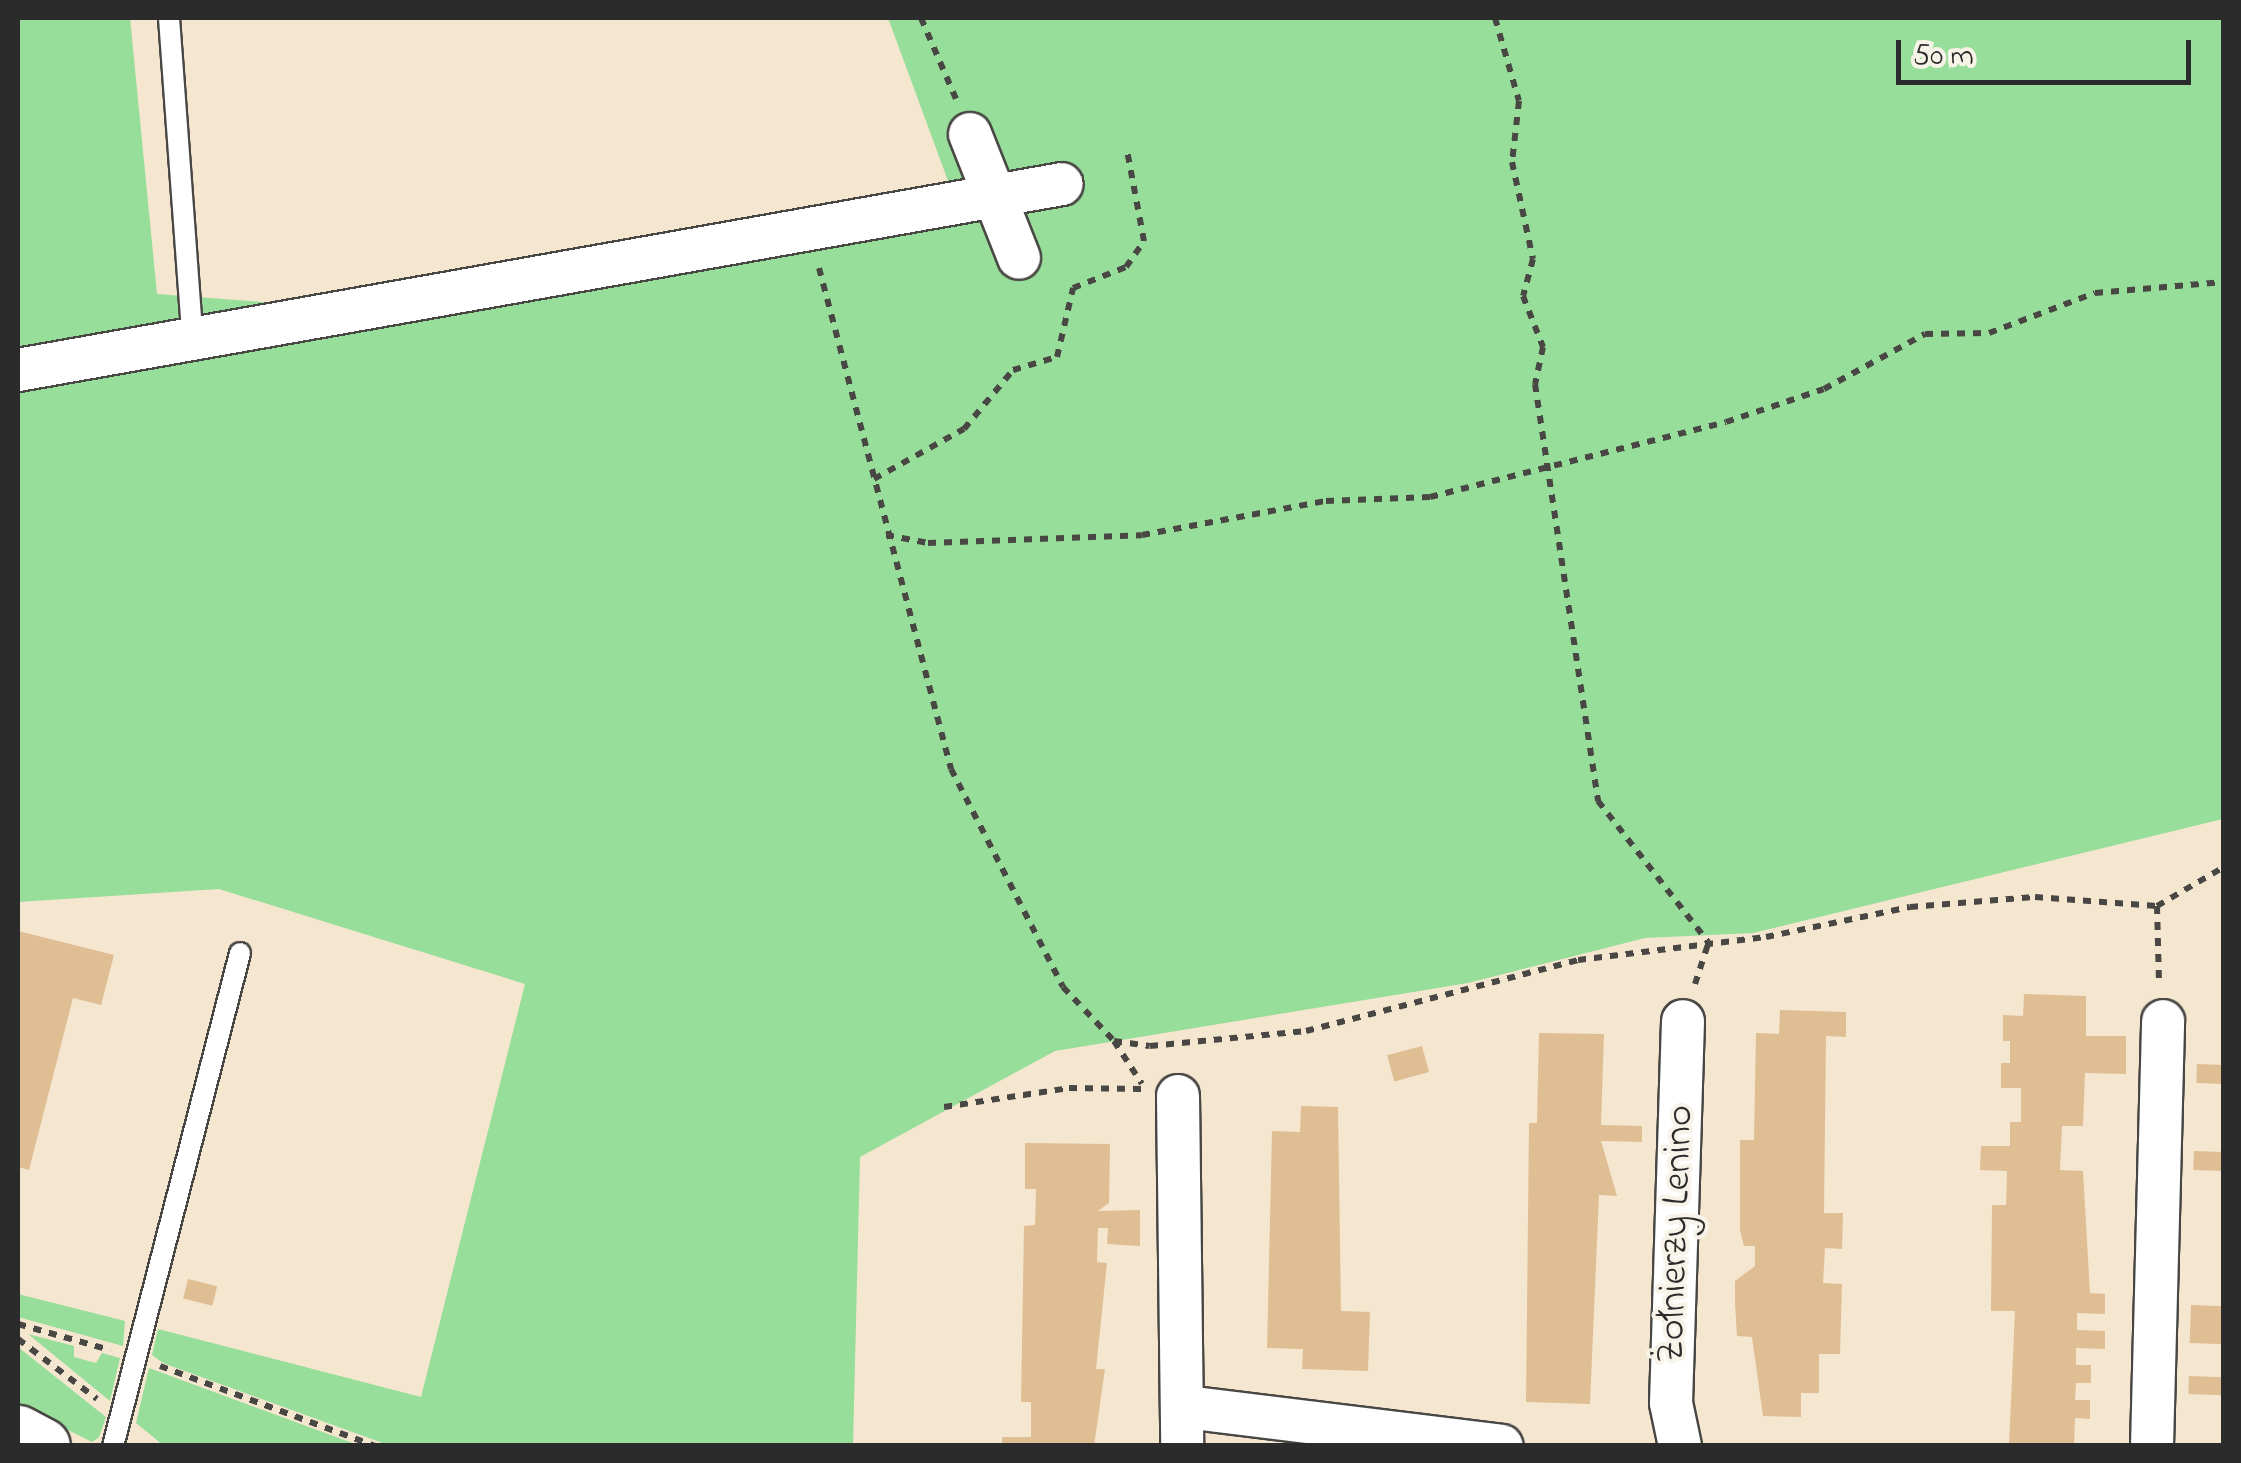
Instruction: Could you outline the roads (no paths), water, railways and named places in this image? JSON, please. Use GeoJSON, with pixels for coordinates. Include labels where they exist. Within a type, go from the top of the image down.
{"type":"FeatureCollection","features":[{"type":"Feature","properties":{"kind":"main road"},"geometry":{"type":"LineString","coordinates":[[18,1433],[42,1446]]}},
{"type":"Feature","properties":{"kind":"street"},"geometry":{"type":"LineString","coordinates":[[970,134],[1019,258]]}},
{"type":"Feature","properties":{"kind":"street"},"geometry":{"type":"LineString","coordinates":[[18,370],[193,342],[1062,184]]}},
{"type":"Feature","properties":{"kind":"street","name":"Żołnierzy Lenino"},"geometry":{"type":"LineString","coordinates":[[1680,1446],[1671,1403],[1683,1021]]}},
{"type":"Feature","properties":{"kind":"street"},"geometry":{"type":"LineString","coordinates":[[2152,1446],[2163,1021]]}},
{"type":"Feature","properties":{"kind":"street"},"geometry":{"type":"LineString","coordinates":[[1162,1093],[1184,1426],[1502,1446]]}},
{"type":"Feature","properties":{"kind":"lane"},"geometry":{"type":"LineString","coordinates":[[169,18],[193,342]]}},
{"type":"Feature","properties":{"kind":"lane"},"geometry":{"type":"LineString","coordinates":[[113,1446],[240,953]]}}]}
